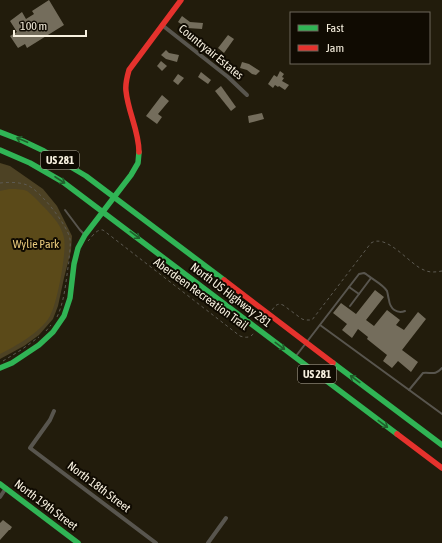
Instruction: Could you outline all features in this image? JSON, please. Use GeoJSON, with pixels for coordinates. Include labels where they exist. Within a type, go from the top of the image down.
{"type":"FeatureCollection","features":[{"type":"Feature","properties":{"kind":"main road"},"geometry":{"type":"LineString","coordinates":[[0,368],[12,363],[39,345],[53,332],[64,316],[70,298],[74,264],[78,248],[85,235],[131,175],[138,163],[138,141],[126,92],[126,82],[129,70],[181,0]]}},
{"type":"Feature","properties":{"kind":"main road","name":"North US Highway 281"},"geometry":{"type":"LineString","coordinates":[[0,132],[23,140],[74,168],[442,445]]}},
{"type":"Feature","properties":{"kind":"main road","name":"North US Highway 281"},"geometry":{"type":"LineString","coordinates":[[0,150],[41,169],[63,182],[442,468]]}},
{"type":"Feature","properties":{"kind":"main road","name":"North 19th Street"},"geometry":{"type":"LineString","coordinates":[[0,484],[78,543]]}},
{"type":"Feature","properties":{"kind":"street","name":"Countryair Estates"},"geometry":{"type":"LineString","coordinates":[[162,25],[228,77],[246,95]]}},
{"type":"Feature","properties":{"kind":"street","name":"North 18th Street"},"geometry":{"type":"LineString","coordinates":[[54,411],[50,420],[30,448],[156,543]]}},
{"type":"Feature","properties":{"kind":"street"},"geometry":{"type":"LineString","coordinates":[[0,497],[6,488]]}},
{"type":"Feature","properties":{"kind":"street"},"geometry":{"type":"LineString","coordinates":[[208,543],[226,518]]}},
{"type":"Feature","properties":{"kind":"lane"},"geometry":{"type":"LineString","coordinates":[[65,210],[85,235]]}},
{"type":"Feature","properties":{"kind":"lane"},"geometry":{"type":"LineString","coordinates":[[295,357],[359,274],[364,273],[387,290],[389,303],[396,311],[405,311]]}},
{"type":"Feature","properties":{"kind":"lane"},"geometry":{"type":"LineString","coordinates":[[350,306],[371,278]]}},
{"type":"Feature","properties":{"kind":"lane"},"geometry":{"type":"LineString","coordinates":[[349,287],[359,294]]}},
{"type":"Feature","properties":{"kind":"lane"},"geometry":{"type":"LineString","coordinates":[[320,325],[442,414]]}},
{"type":"Feature","properties":{"kind":"lane"},"geometry":{"type":"LineString","coordinates":[[410,390],[423,373],[435,373],[442,368]]}},
{"type":"Feature","properties":{"kind":"path"},"geometry":{"type":"LineString","coordinates":[[0,183],[9,182],[24,184],[35,190],[52,208],[68,232],[70,239],[68,267],[60,311],[55,321]]}},
{"type":"Feature","properties":{"kind":"path","name":"Aberdeen Recreation Trail"},"geometry":{"type":"LineString","coordinates":[[85,244],[97,231],[103,230],[240,336],[246,338],[252,335],[277,304],[283,305],[302,319],[312,320],[373,241],[385,242],[422,270],[431,272],[442,271]]}},
{"type":"Feature","properties":{"kind":"path"},"geometry":{"type":"LineString","coordinates":[[70,244],[78,248]]}},
{"type":"Feature","properties":{"kind":"path"},"geometry":{"type":"LineString","coordinates":[[44,333],[51,325]]}},
{"type":"Feature","properties":{"kind":"path"},"geometry":{"type":"LineString","coordinates":[[0,362],[21,350],[40,336]]}},
{"type":"Feature","properties":{"kind":"green space","name":"Wylie Park"},"geometry":{"type":"Polygon","coordinates":[[[0,163],[10,166],[43,189],[57,206],[72,236],[71,251],[58,306],[53,319],[39,335],[24,346],[0,359],[0,163]]]}},
{"type":"Feature","properties":{"kind":"shaded area","name":"Wylie Park"},"geometry":{"type":"Polygon","coordinates":[[[20,189],[27,191],[38,201],[55,219],[64,236],[65,245],[63,266],[56,301],[50,316],[41,328],[20,343],[0,354],[0,191],[20,189]]]}},
{"type":"Feature","properties":{"kind":"building"},"geometry":{"type":"Polygon","coordinates":[[[49,0],[64,25],[27,48],[25,44],[18,48],[10,36],[17,32],[10,21],[22,12],[26,19],[34,14],[32,11],[49,0]]]}},
{"type":"Feature","properties":{"kind":"building"},"geometry":{"type":"Polygon","coordinates":[[[182,16],[190,22],[203,23],[202,29],[187,28],[178,22],[182,16]]]}},
{"type":"Feature","properties":{"kind":"building"},"geometry":{"type":"Polygon","coordinates":[[[228,35],[234,39],[224,53],[218,48],[228,35]]]}},
{"type":"Feature","properties":{"kind":"building"},"geometry":{"type":"Polygon","coordinates":[[[166,50],[169,53],[179,55],[177,62],[166,59],[161,55],[166,50]]]}},
{"type":"Feature","properties":{"kind":"building"},"geometry":{"type":"Polygon","coordinates":[[[161,61],[167,66],[162,71],[157,66],[161,61]]]}},
{"type":"Feature","properties":{"kind":"building"},"geometry":{"type":"Polygon","coordinates":[[[242,62],[249,64],[260,71],[256,75],[240,68],[242,62]]]}},
{"type":"Feature","properties":{"kind":"building"},"geometry":{"type":"Polygon","coordinates":[[[280,71],[284,74],[282,81],[289,85],[285,90],[275,85],[273,88],[268,84],[274,75],[277,77],[280,71]]]}},
{"type":"Feature","properties":{"kind":"building"},"geometry":{"type":"Polygon","coordinates":[[[201,72],[211,80],[208,84],[198,77],[201,72]]]}},
{"type":"Feature","properties":{"kind":"building"},"geometry":{"type":"Polygon","coordinates":[[[178,74],[184,78],[178,85],[173,81],[178,74]]]}},
{"type":"Feature","properties":{"kind":"building"},"geometry":{"type":"Polygon","coordinates":[[[221,86],[236,107],[231,111],[215,91],[221,86]]]}},
{"type":"Feature","properties":{"kind":"building"},"geometry":{"type":"Polygon","coordinates":[[[162,95],[169,101],[158,114],[162,117],[157,124],[146,116],[162,95]]]}},
{"type":"Feature","properties":{"kind":"building"},"geometry":{"type":"Polygon","coordinates":[[[262,113],[264,119],[249,123],[248,116],[262,113]]]}},
{"type":"Feature","properties":{"kind":"building"},"geometry":{"type":"Polygon","coordinates":[[[375,290],[384,297],[366,320],[374,326],[387,310],[400,320],[396,325],[404,330],[418,312],[426,319],[402,350],[418,362],[411,372],[398,361],[392,368],[383,361],[387,355],[367,339],[368,337],[358,329],[352,338],[342,330],[347,324],[333,313],[341,303],[356,314],[375,290]]]}},
{"type":"Feature","properties":{"kind":"building"},"geometry":{"type":"Polygon","coordinates":[[[3,520],[12,527],[0,540],[0,523],[3,520]]]}},
{"type":"Feature","properties":{"kind":"traffic: fast"},"geometry":{"type":"LineString","coordinates":[[0,132],[44,151],[86,176],[224,280]]}},
{"type":"Feature","properties":{"kind":"traffic: fast"},"geometry":{"type":"LineString","coordinates":[[0,150],[30,163],[63,182],[397,434]]}},
{"type":"Feature","properties":{"kind":"traffic: fast"},"geometry":{"type":"LineString","coordinates":[[0,368],[12,363],[39,345],[53,332],[64,316],[70,298],[74,264],[78,248],[85,235],[131,175],[138,163],[139,152]]}},
{"type":"Feature","properties":{"kind":"traffic: fast"},"geometry":{"type":"LineString","coordinates":[[333,363],[442,445]]}},
{"type":"Feature","properties":{"kind":"traffic: fast"},"geometry":{"type":"LineString","coordinates":[[0,484],[78,543]]}},
{"type":"Feature","properties":{"kind":"traffic: jam"},"geometry":{"type":"LineString","coordinates":[[139,152],[139,144],[127,99],[126,83],[128,73],[181,0]]}},
{"type":"Feature","properties":{"kind":"traffic: jam"},"geometry":{"type":"LineString","coordinates":[[224,280],[333,363]]}},
{"type":"Feature","properties":{"kind":"traffic: jam"},"geometry":{"type":"LineString","coordinates":[[397,434],[442,468]]}}]}
